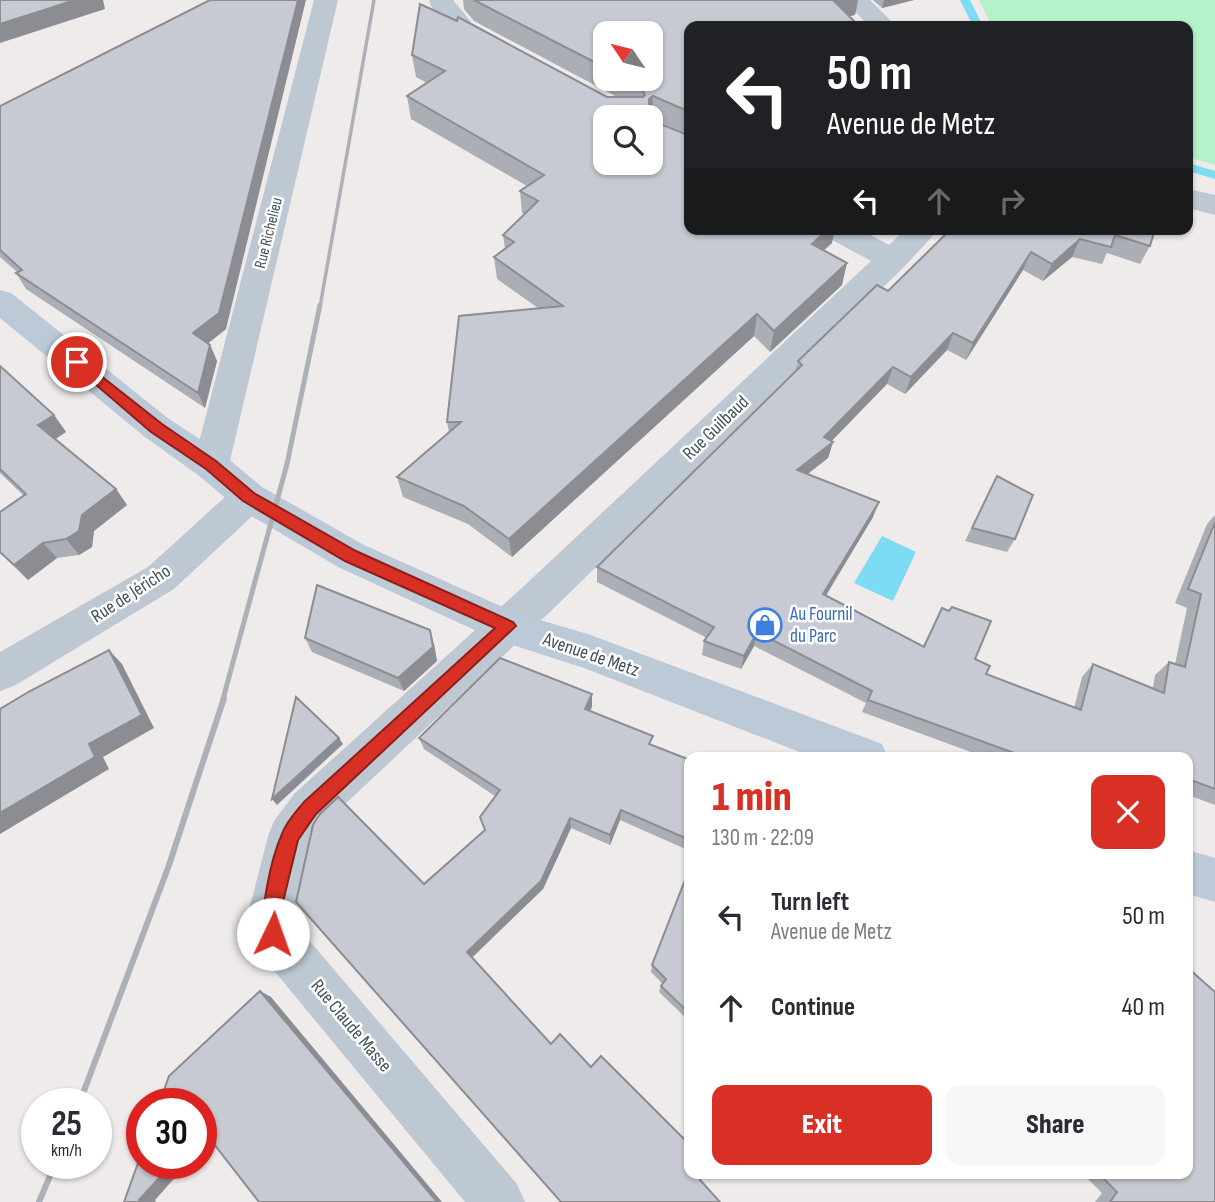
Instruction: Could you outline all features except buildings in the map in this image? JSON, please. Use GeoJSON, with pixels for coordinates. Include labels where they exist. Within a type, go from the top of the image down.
{"type":"FeatureCollection","features":[{"type":"Feature","properties":{"kind":"street","name":"Rue Richelieu"},"geometry":{"type":"LineString","coordinates":[[211,465],[326,0]]}},
{"type":"Feature","properties":{"kind":"street"},"geometry":{"type":"LineString","coordinates":[[441,0],[441,4],[463,28],[522,60]]}},
{"type":"Feature","properties":{"kind":"street"},"geometry":{"type":"LineString","coordinates":[[856,0],[878,21]]}},
{"type":"Feature","properties":{"kind":"street"},"geometry":{"type":"LineString","coordinates":[[1193,199],[1215,205]]}},
{"type":"Feature","properties":{"kind":"street"},"geometry":{"type":"LineString","coordinates":[[847,235],[893,260]]}},
{"type":"Feature","properties":{"kind":"street","name":"Rue Guilbaud"},"geometry":{"type":"LineString","coordinates":[[508,626],[919,235]]}},
{"type":"Feature","properties":{"kind":"street","name":"Avenue de Metz"},"geometry":{"type":"LineString","coordinates":[[0,301],[156,428],[211,465],[248,497],[351,556],[508,626],[588,652],[851,752]]}},
{"type":"Feature","properties":{"kind":"street","name":"Rue de Jéricho"},"geometry":{"type":"LineString","coordinates":[[0,673],[161,578],[248,497]]}},
{"type":"Feature","properties":{"kind":"street","name":"Rue Claude Masse"},"geometry":{"type":"LineString","coordinates":[[499,1202],[273,934],[272,910],[290,836],[310,808],[508,626]]}},
{"type":"Feature","properties":{"kind":"street"},"geometry":{"type":"LineString","coordinates":[[1193,874],[1215,880]]}},
{"type":"Feature","properties":{"kind":"green space"},"geometry":{"type":"Polygon","coordinates":[[[979,0],[1215,0],[1215,165],[1193,158],[1193,21],[990,21],[979,0]]]}},
{"type":"Feature","properties":{"kind":"water"},"geometry":{"type":"Polygon","coordinates":[[[882,536],[916,552],[893,601],[854,583],[882,536]]]}},
{"type":"Feature","properties":{"kind":"waterway"},"geometry":{"type":"LineString","coordinates":[[965,0],[976,21]]}},
{"type":"Feature","properties":{"kind":"waterway"},"geometry":{"type":"LineString","coordinates":[[1193,168],[1215,175]]}},
{"type":"Feature","properties":{"kind":"railway"},"geometry":{"type":"LineString","coordinates":[[320,307],[374,0]]}},
{"type":"Feature","properties":{"kind":"railway"},"geometry":{"type":"LineString","coordinates":[[223,699],[287,464],[320,305]]}},
{"type":"Feature","properties":{"kind":"railway"},"geometry":{"type":"LineString","coordinates":[[85,1088],[168,868],[224,698]]}},
{"type":"Feature","properties":{"kind":"railway"},"geometry":{"type":"LineString","coordinates":[[39,1202],[49,1179]]}},
{"type":"Feature","properties":{"kind":"place","name":"Au Fournil du Parc"},"geometry":{"type":"Point","coordinates":[765,625]}},
{"type":"Feature","properties":{"kind":"route"},"geometry":{"type":"LineString","coordinates":[[77,362],[156,428],[211,465],[248,497],[351,556],[508,626],[310,808],[290,836],[272,910],[273,934]]}}]}
